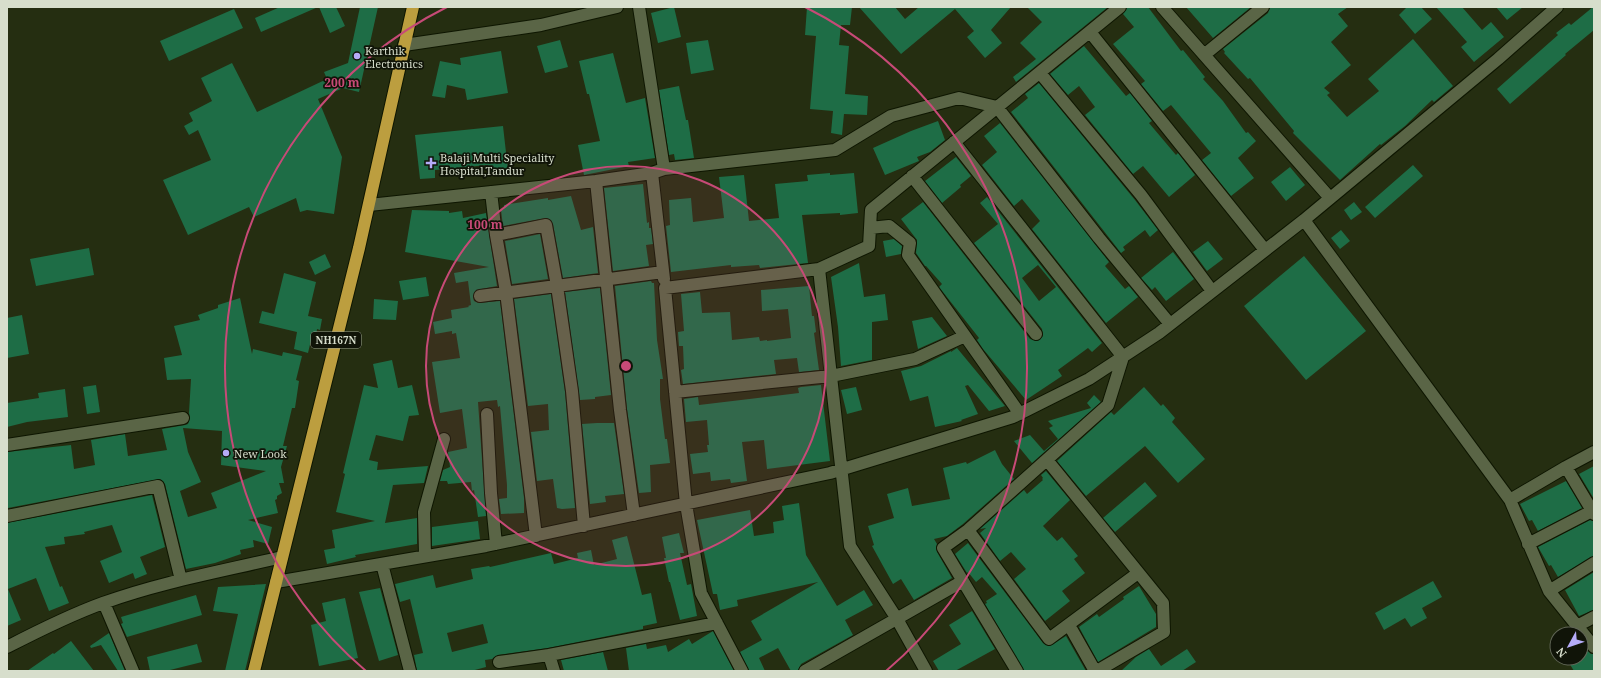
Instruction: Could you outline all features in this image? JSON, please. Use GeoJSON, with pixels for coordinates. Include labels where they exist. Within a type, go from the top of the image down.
{"type":"FeatureCollection","features":[{"type":"Feature","properties":{"kind":"highway","name":"NH167N"},"geometry":{"type":"LineString","coordinates":[[254,671],[369,205],[413,7]]}},
{"type":"Feature","properties":{"kind":"street"},"geometry":{"type":"LineString","coordinates":[[404,45],[541,25],[617,7]]}},
{"type":"Feature","properties":{"kind":"street"},"geometry":{"type":"LineString","coordinates":[[639,7],[664,169]]}},
{"type":"Feature","properties":{"kind":"street"},"geometry":{"type":"LineString","coordinates":[[664,288],[819,269],[869,246],[871,210],[1120,7]]}},
{"type":"Feature","properties":{"kind":"street"},"geometry":{"type":"LineString","coordinates":[[1162,7],[1330,198]]}},
{"type":"Feature","properties":{"kind":"street"},"geometry":{"type":"LineString","coordinates":[[1204,55],[1263,7]]}},
{"type":"Feature","properties":{"kind":"street"},"geometry":{"type":"LineString","coordinates":[[276,582],[496,544],[686,504],[842,469],[1013,418],[1089,379],[1170,324],[1304,220],[1498,59],[1557,7]]}},
{"type":"Feature","properties":{"kind":"street"},"geometry":{"type":"LineString","coordinates":[[1090,32],[1265,250]]}},
{"type":"Feature","properties":{"kind":"street"},"geometry":{"type":"LineString","coordinates":[[1040,72],[1141,195],[1212,291]]}},
{"type":"Feature","properties":{"kind":"street"},"geometry":{"type":"LineString","coordinates":[[369,205],[596,181],[652,173],[664,169],[835,150],[891,116],[959,98],[997,107],[1099,238],[1170,324]]}},
{"type":"Feature","properties":{"kind":"street"},"geometry":{"type":"LineString","coordinates":[[954,142],[1123,357]]}},
{"type":"Feature","properties":{"kind":"street"},"geometry":{"type":"LineString","coordinates":[[652,173],[686,504],[701,593],[742,671]]}},
{"type":"Feature","properties":{"kind":"street"},"geometry":{"type":"LineString","coordinates":[[912,176],[1036,334]]}},
{"type":"Feature","properties":{"kind":"street"},"geometry":{"type":"LineString","coordinates":[[596,181],[620,410],[634,515]]}},
{"type":"Feature","properties":{"kind":"street"},"geometry":{"type":"LineString","coordinates":[[491,192],[496,234],[506,292],[536,536]]}},
{"type":"Feature","properties":{"kind":"street"},"geometry":{"type":"LineString","coordinates":[[1304,220],[1510,500],[1549,591],[1577,626],[1594,616]]}},
{"type":"Feature","properties":{"kind":"street"},"geometry":{"type":"LineString","coordinates":[[496,234],[546,225],[558,286],[572,390],[584,526]]}},
{"type":"Feature","properties":{"kind":"street"},"geometry":{"type":"LineString","coordinates":[[870,228],[889,226],[910,243],[908,255],[1020,414]]}},
{"type":"Feature","properties":{"kind":"street"},"geometry":{"type":"LineString","coordinates":[[819,269],[850,546],[896,619],[926,671]]}},
{"type":"Feature","properties":{"kind":"street"},"geometry":{"type":"LineString","coordinates":[[480,296],[663,272]]}},
{"type":"Feature","properties":{"kind":"street"},"geometry":{"type":"LineString","coordinates":[[675,392],[831,376],[915,359],[965,336]]}},
{"type":"Feature","properties":{"kind":"street"},"geometry":{"type":"LineString","coordinates":[[1017,671],[943,548],[968,530],[1108,405],[1123,357]]}},
{"type":"Feature","properties":{"kind":"street"},"geometry":{"type":"LineString","coordinates":[[487,414],[491,493],[496,544]]}},
{"type":"Feature","properties":{"kind":"street"},"geometry":{"type":"LineString","coordinates":[[7,446],[183,418]]}},
{"type":"Feature","properties":{"kind":"street"},"geometry":{"type":"LineString","coordinates":[[425,556],[424,512],[444,439]]}},
{"type":"Feature","properties":{"kind":"street"},"geometry":{"type":"LineString","coordinates":[[1510,500],[1594,452]]}},
{"type":"Feature","properties":{"kind":"street"},"geometry":{"type":"LineString","coordinates":[[1047,460],[1162,603],[1164,632],[1096,671],[1069,625]]}},
{"type":"Feature","properties":{"kind":"street"},"geometry":{"type":"LineString","coordinates":[[1528,544],[1593,512],[1566,467]]}},
{"type":"Feature","properties":{"kind":"street"},"geometry":{"type":"LineString","coordinates":[[7,516],[158,486],[181,580]]}},
{"type":"Feature","properties":{"kind":"street"},"geometry":{"type":"LineString","coordinates":[[968,530],[1049,639],[1138,573]]}},
{"type":"Feature","properties":{"kind":"street"},"geometry":{"type":"LineString","coordinates":[[7,647],[53,623],[104,603],[181,580],[282,557]]}},
{"type":"Feature","properties":{"kind":"street"},"geometry":{"type":"LineString","coordinates":[[1549,591],[1594,563]]}},
{"type":"Feature","properties":{"kind":"street"},"geometry":{"type":"LineString","coordinates":[[382,564],[410,671]]}},
{"type":"Feature","properties":{"kind":"street"},"geometry":{"type":"LineString","coordinates":[[805,671],[963,581]]}},
{"type":"Feature","properties":{"kind":"street"},"geometry":{"type":"LineString","coordinates":[[104,603],[133,671]]}},
{"type":"Feature","properties":{"kind":"street"},"geometry":{"type":"LineString","coordinates":[[499,662],[549,655],[717,623]]}},
{"type":"Feature","properties":{"kind":"street"},"geometry":{"type":"LineString","coordinates":[[549,655],[554,671]]}},
{"type":"Feature","properties":{"kind":"building"},"geometry":{"type":"Polygon","coordinates":[[[280,7],[318,7],[261,32],[255,18],[280,7]]]}},
{"type":"Feature","properties":{"kind":"building"},"geometry":{"type":"Polygon","coordinates":[[[319,7],[336,7],[345,26],[330,33],[319,7]]]}},
{"type":"Feature","properties":{"kind":"building"},"geometry":{"type":"Polygon","coordinates":[[[360,7],[378,7],[359,92],[343,88],[318,99],[342,157],[334,214],[307,210],[300,212],[296,198],[254,217],[249,207],[188,235],[163,180],[211,160],[198,130],[189,135],[184,126],[193,121],[189,113],[212,101],[201,78],[232,63],[257,112],[327,79],[324,72],[348,63],[360,7]]]}},
{"type":"Feature","properties":{"kind":"building"},"geometry":{"type":"Polygon","coordinates":[[[674,7],[681,37],[658,43],[651,13],[674,7]]]}},
{"type":"Feature","properties":{"kind":"building"},"geometry":{"type":"Polygon","coordinates":[[[807,7],[852,7],[850,25],[841,25],[839,45],[849,46],[845,94],[868,96],[867,115],[844,114],[842,135],[831,133],[833,111],[810,109],[816,36],[805,35],[807,7]]]}},
{"type":"Feature","properties":{"kind":"building"},"geometry":{"type":"Polygon","coordinates":[[[859,7],[895,7],[905,19],[919,7],[1011,7],[991,30],[1002,43],[985,58],[967,37],[974,31],[955,9],[901,54],[859,7]]]}},
{"type":"Feature","properties":{"kind":"building"},"geometry":{"type":"Polygon","coordinates":[[[1027,7],[1108,7],[1016,82],[1013,77],[1036,59],[1020,43],[1042,22],[1027,7]]]}},
{"type":"Feature","properties":{"kind":"building"},"geometry":{"type":"Polygon","coordinates":[[[1127,7],[1148,7],[1181,51],[1183,50],[1205,77],[1203,79],[1223,101],[1246,133],[1248,132],[1256,141],[1238,158],[1254,178],[1231,196],[1202,160],[1211,153],[1171,105],[1163,111],[1141,84],[1145,81],[1113,44],[1134,27],[1123,14],[1127,7]]]}},
{"type":"Feature","properties":{"kind":"building"},"geometry":{"type":"Polygon","coordinates":[[[1186,7],[1251,7],[1213,38],[1186,7]]]}},
{"type":"Feature","properties":{"kind":"building"},"geometry":{"type":"Polygon","coordinates":[[[1270,7],[1348,7],[1338,14],[1348,26],[1331,42],[1351,65],[1324,88],[1330,93],[1327,95],[1347,117],[1379,91],[1368,79],[1413,39],[1453,86],[1434,102],[1432,100],[1405,126],[1381,145],[1380,144],[1340,180],[1293,133],[1294,131],[1250,78],[1248,79],[1224,53],[1225,52],[1223,49],[1268,13],[1270,7]]]}},
{"type":"Feature","properties":{"kind":"building"},"geometry":{"type":"Polygon","coordinates":[[[1407,7],[1421,7],[1432,19],[1415,34],[1399,15],[1407,7]]]}},
{"type":"Feature","properties":{"kind":"building"},"geometry":{"type":"Polygon","coordinates":[[[1436,7],[1462,7],[1482,30],[1491,22],[1504,37],[1474,62],[1461,47],[1467,42],[1436,7]]]}},
{"type":"Feature","properties":{"kind":"building"},"geometry":{"type":"Polygon","coordinates":[[[1496,7],[1523,7],[1507,20],[1496,7]]]}},
{"type":"Feature","properties":{"kind":"building"},"geometry":{"type":"Polygon","coordinates":[[[1593,7],[1594,30],[1510,104],[1497,89],[1558,35],[1556,33],[1569,23],[1571,25],[1593,7]]]}},
{"type":"Feature","properties":{"kind":"building"},"geometry":{"type":"Polygon","coordinates":[[[234,9],[243,28],[169,61],[160,41],[234,9]]]}},
{"type":"Feature","properties":{"kind":"building"},"geometry":{"type":"Polygon","coordinates":[[[560,40],[568,67],[545,73],[537,46],[560,40]]]}},
{"type":"Feature","properties":{"kind":"building"},"geometry":{"type":"Polygon","coordinates":[[[708,40],[714,70],[691,74],[686,43],[708,40]]]}},
{"type":"Feature","properties":{"kind":"building"},"geometry":{"type":"Polygon","coordinates":[[[1084,46],[1126,96],[1130,93],[1152,121],[1149,123],[1176,155],[1178,153],[1195,175],[1169,197],[1143,166],[1133,174],[1085,115],[1095,107],[1079,86],[1068,95],[1050,74],[1084,46]]]}},
{"type":"Feature","properties":{"kind":"building"},"geometry":{"type":"Polygon","coordinates":[[[501,51],[508,93],[467,100],[465,89],[447,85],[445,98],[432,96],[440,61],[461,65],[460,58],[501,51]]]}},
{"type":"Feature","properties":{"kind":"building"},"geometry":{"type":"Polygon","coordinates":[[[613,53],[626,103],[645,98],[655,158],[628,162],[629,166],[584,175],[578,145],[600,141],[589,94],[587,94],[579,61],[613,53]]]}},
{"type":"Feature","properties":{"kind":"building"},"geometry":{"type":"Polygon","coordinates":[[[1039,83],[1158,230],[1150,237],[1145,230],[1123,247],[1125,250],[1121,253],[1011,112],[1028,98],[1025,94],[1039,83]]]}},
{"type":"Feature","properties":{"kind":"building"},"geometry":{"type":"Polygon","coordinates":[[[679,86],[686,120],[688,120],[694,158],[675,160],[674,154],[669,155],[659,90],[679,86]]]}},
{"type":"Feature","properties":{"kind":"building"},"geometry":{"type":"Polygon","coordinates":[[[938,121],[945,140],[930,152],[917,157],[919,161],[885,175],[873,148],[938,121]]]}},
{"type":"Feature","properties":{"kind":"building"},"geometry":{"type":"Polygon","coordinates":[[[1000,123],[1109,262],[1105,266],[1125,289],[1129,286],[1138,297],[1106,323],[1032,229],[1040,221],[1022,199],[1014,206],[982,165],[997,152],[984,136],[1000,123]]]}},
{"type":"Feature","properties":{"kind":"building"},"geometry":{"type":"Polygon","coordinates":[[[503,126],[508,170],[489,172],[488,165],[435,170],[435,178],[420,179],[415,135],[503,126]]]}},
{"type":"Feature","properties":{"kind":"building"},"geometry":{"type":"Polygon","coordinates":[[[956,157],[971,176],[960,185],[961,187],[942,203],[925,181],[956,157]]]}},
{"type":"Feature","properties":{"kind":"building"},"geometry":{"type":"Polygon","coordinates":[[[1413,165],[1423,176],[1375,218],[1365,207],[1413,165]]]}},
{"type":"Feature","properties":{"kind":"building"},"geometry":{"type":"Polygon","coordinates":[[[1290,167],[1305,185],[1286,201],[1271,182],[1290,167]]]}},
{"type":"Feature","properties":{"kind":"building"},"geometry":{"type":"Polygon","coordinates":[[[830,173],[830,175],[854,173],[858,213],[840,215],[840,213],[802,215],[808,263],[760,268],[759,265],[731,267],[731,265],[671,272],[666,226],[670,225],[669,200],[691,198],[693,222],[724,218],[719,177],[744,175],[749,221],[779,218],[775,184],[808,181],[807,175],[830,173]]]}},
{"type":"Feature","properties":{"kind":"building"},"geometry":{"type":"Polygon","coordinates":[[[643,184],[647,223],[649,222],[649,228],[651,228],[653,244],[646,245],[649,266],[613,271],[604,188],[643,184]]]}},
{"type":"Feature","properties":{"kind":"building"},"geometry":{"type":"Polygon","coordinates":[[[571,196],[581,230],[593,227],[598,273],[563,278],[551,220],[545,218],[503,226],[501,210],[504,209],[504,205],[571,196]]]}},
{"type":"Feature","properties":{"kind":"building"},"geometry":{"type":"Polygon","coordinates":[[[987,197],[1102,343],[1092,352],[1088,348],[1058,370],[1062,376],[1026,400],[983,349],[977,340],[979,338],[939,287],[942,284],[925,266],[916,253],[917,240],[901,219],[923,202],[1030,339],[1037,341],[1043,336],[1042,329],[974,243],[998,224],[980,203],[987,197]],[[1038,265],[1022,278],[1039,301],[1056,287],[1038,265]]]}},
{"type":"Feature","properties":{"kind":"building"},"geometry":{"type":"Polygon","coordinates":[[[1354,202],[1362,212],[1351,220],[1344,210],[1354,202]]]}},
{"type":"Feature","properties":{"kind":"building"},"geometry":{"type":"Polygon","coordinates":[[[412,210],[449,211],[449,213],[462,211],[463,218],[486,213],[497,286],[476,290],[473,297],[474,301],[478,303],[500,301],[524,498],[524,513],[501,514],[499,499],[507,498],[507,485],[500,406],[498,407],[497,400],[478,402],[486,516],[478,517],[474,490],[472,491],[471,482],[448,484],[447,481],[440,481],[443,470],[450,467],[448,452],[467,448],[462,409],[440,413],[432,362],[460,358],[456,333],[452,334],[452,331],[435,334],[433,322],[452,318],[451,310],[469,307],[468,306],[471,305],[468,281],[456,283],[454,273],[489,267],[405,252],[412,210]]]}},
{"type":"Feature","properties":{"kind":"building"},"geometry":{"type":"Polygon","coordinates":[[[1341,230],[1350,241],[1340,249],[1331,238],[1341,230]]]}},
{"type":"Feature","properties":{"kind":"building"},"geometry":{"type":"Polygon","coordinates":[[[540,234],[548,279],[512,284],[505,241],[540,234]]]}},
{"type":"Feature","properties":{"kind":"building"},"geometry":{"type":"Polygon","coordinates":[[[894,239],[902,246],[901,254],[886,257],[883,241],[894,239]]]}},
{"type":"Feature","properties":{"kind":"building"},"geometry":{"type":"Polygon","coordinates":[[[1208,241],[1223,259],[1207,271],[1193,252],[1208,241]]]}},
{"type":"Feature","properties":{"kind":"building"},"geometry":{"type":"Polygon","coordinates":[[[89,248],[94,275],[36,286],[30,259],[89,248]]]}},
{"type":"Feature","properties":{"kind":"building"},"geometry":{"type":"Polygon","coordinates":[[[1173,252],[1194,279],[1166,301],[1155,287],[1152,290],[1141,278],[1173,252]]]}},
{"type":"Feature","properties":{"kind":"building"},"geometry":{"type":"Polygon","coordinates":[[[325,254],[331,267],[315,275],[309,262],[325,254]]]}},
{"type":"Feature","properties":{"kind":"building"},"geometry":{"type":"Polygon","coordinates":[[[1304,256],[1366,331],[1306,380],[1244,306],[1304,256]]]}},
{"type":"Feature","properties":{"kind":"building"},"geometry":{"type":"Polygon","coordinates":[[[859,263],[864,297],[885,294],[888,320],[872,322],[872,360],[841,366],[838,327],[831,277],[859,263]]]}},
{"type":"Feature","properties":{"kind":"building"},"geometry":{"type":"Polygon","coordinates":[[[284,273],[316,282],[308,316],[322,319],[320,330],[317,329],[316,337],[312,336],[308,353],[294,349],[297,332],[259,323],[262,311],[274,314],[284,273]]]}},
{"type":"Feature","properties":{"kind":"building"},"geometry":{"type":"Polygon","coordinates":[[[426,277],[429,296],[403,300],[399,281],[426,277]]]}},
{"type":"Feature","properties":{"kind":"building"},"geometry":{"type":"Polygon","coordinates":[[[651,281],[654,283],[657,340],[663,379],[660,379],[660,399],[665,439],[667,439],[670,463],[650,465],[651,492],[639,493],[627,409],[615,286],[651,281]]]}},
{"type":"Feature","properties":{"kind":"building"},"geometry":{"type":"Polygon","coordinates":[[[809,286],[812,316],[814,316],[816,332],[814,333],[819,370],[799,372],[797,358],[774,360],[776,374],[683,384],[681,370],[684,369],[683,346],[679,346],[678,332],[684,331],[681,294],[700,292],[702,313],[730,312],[732,340],[759,337],[760,341],[767,341],[791,338],[788,309],[762,311],[761,290],[809,286]]]}},
{"type":"Feature","properties":{"kind":"building"},"geometry":{"type":"Polygon","coordinates":[[[600,288],[611,395],[595,397],[595,399],[580,400],[565,292],[600,288]]]}},
{"type":"Feature","properties":{"kind":"building"},"geometry":{"type":"Polygon","coordinates":[[[551,294],[565,392],[575,508],[557,508],[553,479],[537,481],[531,432],[549,430],[548,404],[528,406],[514,299],[551,294]]]}},
{"type":"Feature","properties":{"kind":"building"},"geometry":{"type":"Polygon","coordinates":[[[240,298],[252,354],[253,349],[282,356],[283,352],[302,356],[296,380],[299,381],[295,408],[292,408],[283,446],[287,446],[281,467],[284,483],[279,483],[282,493],[277,496],[277,499],[275,500],[278,513],[248,520],[272,527],[268,544],[253,540],[254,547],[240,550],[241,554],[215,563],[186,569],[165,484],[160,479],[8,508],[7,452],[71,445],[74,469],[95,465],[91,440],[125,434],[128,456],[167,450],[162,429],[188,424],[190,417],[191,379],[167,380],[164,358],[182,355],[174,326],[200,320],[198,315],[218,308],[218,305],[240,298]],[[183,428],[188,452],[201,482],[180,491],[188,517],[217,508],[211,493],[266,471],[221,465],[222,431],[183,428]]]}},
{"type":"Feature","properties":{"kind":"building"},"geometry":{"type":"Polygon","coordinates":[[[374,299],[398,301],[396,320],[373,319],[374,299]]]}},
{"type":"Feature","properties":{"kind":"building"},"geometry":{"type":"Polygon","coordinates":[[[22,315],[29,354],[7,358],[7,318],[22,315]]]}},
{"type":"Feature","properties":{"kind":"building"},"geometry":{"type":"Polygon","coordinates":[[[932,317],[947,336],[918,349],[912,321],[932,317]]]}},
{"type":"Feature","properties":{"kind":"building"},"geometry":{"type":"Polygon","coordinates":[[[957,348],[1005,406],[989,411],[968,385],[965,386],[978,414],[961,420],[962,421],[935,427],[928,396],[910,401],[901,371],[921,366],[957,348]]]}},
{"type":"Feature","properties":{"kind":"building"},"geometry":{"type":"Polygon","coordinates":[[[392,360],[398,388],[412,385],[419,415],[409,416],[403,441],[376,435],[369,460],[378,462],[377,470],[428,466],[424,483],[393,485],[385,523],[417,518],[417,544],[355,555],[356,557],[327,564],[324,550],[335,548],[332,530],[375,521],[336,512],[345,474],[343,473],[364,385],[378,388],[373,364],[392,360]]]}},
{"type":"Feature","properties":{"kind":"building"},"geometry":{"type":"Polygon","coordinates":[[[96,385],[100,412],[87,414],[83,387],[96,385]]]}},
{"type":"Feature","properties":{"kind":"building"},"geometry":{"type":"Polygon","coordinates":[[[821,385],[830,461],[767,469],[764,440],[742,442],[747,481],[731,483],[730,479],[711,481],[710,472],[693,474],[690,454],[708,452],[707,445],[709,445],[707,420],[686,422],[684,399],[698,397],[699,405],[799,393],[798,388],[821,385]]]}},
{"type":"Feature","properties":{"kind":"building"},"geometry":{"type":"Polygon","coordinates":[[[856,387],[862,410],[847,414],[841,390],[856,387]]]}},
{"type":"Feature","properties":{"kind":"building"},"geometry":{"type":"Polygon","coordinates":[[[1144,387],[1161,406],[1163,404],[1175,418],[1172,422],[1205,459],[1178,483],[1145,446],[1086,496],[1057,461],[1111,412],[1114,415],[1144,387]]]}},
{"type":"Feature","properties":{"kind":"building"},"geometry":{"type":"Polygon","coordinates":[[[65,389],[68,417],[27,422],[7,427],[7,403],[39,398],[38,393],[65,389]]]}},
{"type":"Feature","properties":{"kind":"building"},"geometry":{"type":"Polygon","coordinates":[[[1094,395],[1101,402],[1032,463],[1014,441],[1030,435],[1044,451],[1058,439],[1049,428],[1053,426],[1048,421],[1091,408],[1087,403],[1094,395]]]}},
{"type":"Feature","properties":{"kind":"building"},"geometry":{"type":"Polygon","coordinates":[[[614,423],[624,494],[605,496],[606,502],[590,504],[582,424],[614,423]]]}},
{"type":"Feature","properties":{"kind":"building"},"geometry":{"type":"Polygon","coordinates":[[[995,450],[1002,464],[1014,479],[963,524],[947,536],[934,539],[937,544],[937,552],[952,578],[914,600],[901,579],[893,584],[872,546],[874,545],[868,526],[894,518],[887,494],[908,488],[912,506],[950,499],[943,468],[966,462],[967,464],[995,450]]]}},
{"type":"Feature","properties":{"kind":"building"},"geometry":{"type":"Polygon","coordinates":[[[1594,466],[1594,499],[1579,474],[1594,466]]]}},
{"type":"Feature","properties":{"kind":"building"},"geometry":{"type":"Polygon","coordinates":[[[1046,471],[1070,500],[1043,526],[1057,541],[1062,537],[1078,556],[1074,559],[1085,573],[1062,591],[1070,601],[1045,621],[1014,579],[1026,569],[1011,552],[1000,561],[980,533],[986,528],[980,529],[1024,490],[1027,494],[1043,480],[1041,475],[1046,471]]]}},
{"type":"Feature","properties":{"kind":"building"},"geometry":{"type":"Polygon","coordinates":[[[1566,481],[1582,508],[1538,531],[1532,520],[1529,521],[1520,504],[1566,481]]]}},
{"type":"Feature","properties":{"kind":"building"},"geometry":{"type":"Polygon","coordinates":[[[1145,482],[1157,496],[1115,532],[1103,518],[1145,482]]]}},
{"type":"Feature","properties":{"kind":"building"},"geometry":{"type":"Polygon","coordinates":[[[152,495],[165,547],[140,557],[147,574],[135,579],[133,573],[109,583],[100,561],[122,552],[112,525],[84,532],[85,534],[64,537],[65,544],[45,547],[60,587],[62,586],[69,603],[49,611],[36,578],[8,589],[21,620],[7,626],[7,523],[152,495]]]}},
{"type":"Feature","properties":{"kind":"building"},"geometry":{"type":"Polygon","coordinates":[[[799,503],[806,555],[837,606],[864,590],[873,605],[845,620],[853,635],[801,664],[798,671],[791,671],[778,648],[759,658],[765,671],[749,671],[740,652],[762,640],[751,621],[818,582],[737,600],[738,606],[720,610],[717,594],[713,594],[697,520],[750,510],[754,536],[774,533],[773,522],[784,520],[782,506],[799,503]]]}},
{"type":"Feature","properties":{"kind":"building"},"geometry":{"type":"Polygon","coordinates":[[[1590,520],[1594,521],[1594,556],[1558,577],[1551,565],[1549,566],[1538,547],[1590,520]]]}},
{"type":"Feature","properties":{"kind":"building"},"geometry":{"type":"Polygon","coordinates":[[[478,521],[480,539],[432,546],[432,527],[478,521]]]}},
{"type":"Feature","properties":{"kind":"building"},"geometry":{"type":"Polygon","coordinates":[[[679,533],[684,553],[680,553],[687,585],[691,584],[697,616],[680,620],[669,582],[664,558],[666,558],[662,537],[679,533]]]}},
{"type":"Feature","properties":{"kind":"building"},"geometry":{"type":"Polygon","coordinates":[[[627,536],[642,595],[651,593],[657,623],[643,626],[643,629],[548,648],[498,655],[492,659],[485,660],[486,667],[471,671],[417,671],[414,655],[423,653],[410,599],[400,602],[395,584],[433,575],[436,588],[473,579],[471,569],[490,567],[551,553],[554,564],[578,558],[577,553],[591,550],[594,565],[617,559],[612,540],[627,536]],[[483,624],[447,633],[452,652],[488,643],[483,624]]]}},
{"type":"Feature","properties":{"kind":"building"},"geometry":{"type":"Polygon","coordinates":[[[968,543],[1043,643],[1050,646],[1066,636],[1086,671],[1024,671],[985,604],[987,603],[986,601],[997,594],[982,577],[976,582],[968,572],[967,573],[955,554],[968,543]]]}},
{"type":"Feature","properties":{"kind":"building"},"geometry":{"type":"Polygon","coordinates":[[[1594,572],[1594,610],[1579,616],[1565,590],[1594,572]]]}},
{"type":"Feature","properties":{"kind":"building"},"geometry":{"type":"Polygon","coordinates":[[[1433,581],[1442,597],[1422,608],[1427,618],[1411,627],[1405,618],[1384,630],[1375,613],[1433,581]]]}},
{"type":"Feature","properties":{"kind":"building"},"geometry":{"type":"Polygon","coordinates":[[[266,584],[245,671],[225,671],[238,614],[213,611],[218,587],[266,584]]]}},
{"type":"Feature","properties":{"kind":"building"},"geometry":{"type":"Polygon","coordinates":[[[1139,586],[1156,614],[1156,627],[1098,662],[1079,627],[1097,614],[1099,617],[1139,586]]]}},
{"type":"Feature","properties":{"kind":"building"},"geometry":{"type":"Polygon","coordinates":[[[380,588],[398,655],[379,661],[359,592],[380,588]]]}},
{"type":"Feature","properties":{"kind":"building"},"geometry":{"type":"Polygon","coordinates":[[[196,595],[202,615],[127,637],[121,624],[123,623],[121,617],[196,595]]]}},
{"type":"Feature","properties":{"kind":"building"},"geometry":{"type":"Polygon","coordinates":[[[345,598],[358,658],[319,666],[311,625],[326,621],[322,603],[345,598]]]}},
{"type":"Feature","properties":{"kind":"building"},"geometry":{"type":"Polygon","coordinates":[[[972,611],[995,649],[955,671],[939,671],[933,661],[961,644],[949,625],[972,611]]]}},
{"type":"Feature","properties":{"kind":"building"},"geometry":{"type":"Polygon","coordinates":[[[713,631],[734,671],[629,671],[626,648],[646,644],[647,649],[666,645],[668,652],[689,639],[692,644],[713,631]]]}},
{"type":"Feature","properties":{"kind":"building"},"geometry":{"type":"Polygon","coordinates":[[[109,633],[125,671],[118,671],[101,645],[91,648],[90,646],[109,633]]]}},
{"type":"Feature","properties":{"kind":"building"},"geometry":{"type":"Polygon","coordinates":[[[71,641],[94,671],[27,671],[53,653],[54,654],[71,641]]]}},
{"type":"Feature","properties":{"kind":"building"},"geometry":{"type":"Polygon","coordinates":[[[197,644],[202,662],[166,671],[150,671],[147,657],[197,644]]]}},
{"type":"Feature","properties":{"kind":"building"},"geometry":{"type":"Polygon","coordinates":[[[1149,649],[1161,666],[1187,649],[1196,662],[1182,671],[1121,671],[1136,657],[1149,649]]]}},
{"type":"Feature","properties":{"kind":"building"},"geometry":{"type":"Polygon","coordinates":[[[603,652],[608,671],[564,671],[561,660],[603,652]]]}},
{"type":"Feature","properties":{"kind":"building"},"geometry":{"type":"Polygon","coordinates":[[[1589,652],[1594,654],[1594,671],[1574,671],[1571,666],[1589,666],[1589,652]]]}},
{"type":"Feature","properties":{"kind":"place","name":"Karthik Electronics"},"geometry":{"type":"Point","coordinates":[357,56]}},
{"type":"Feature","properties":{"kind":"place","name":"Balaji Multi Speciality Hospital,Tandur"},"geometry":{"type":"Point","coordinates":[431,163]}},
{"type":"Feature","properties":{"kind":"place","name":"New Look"},"geometry":{"type":"Point","coordinates":[226,453]}}]}
